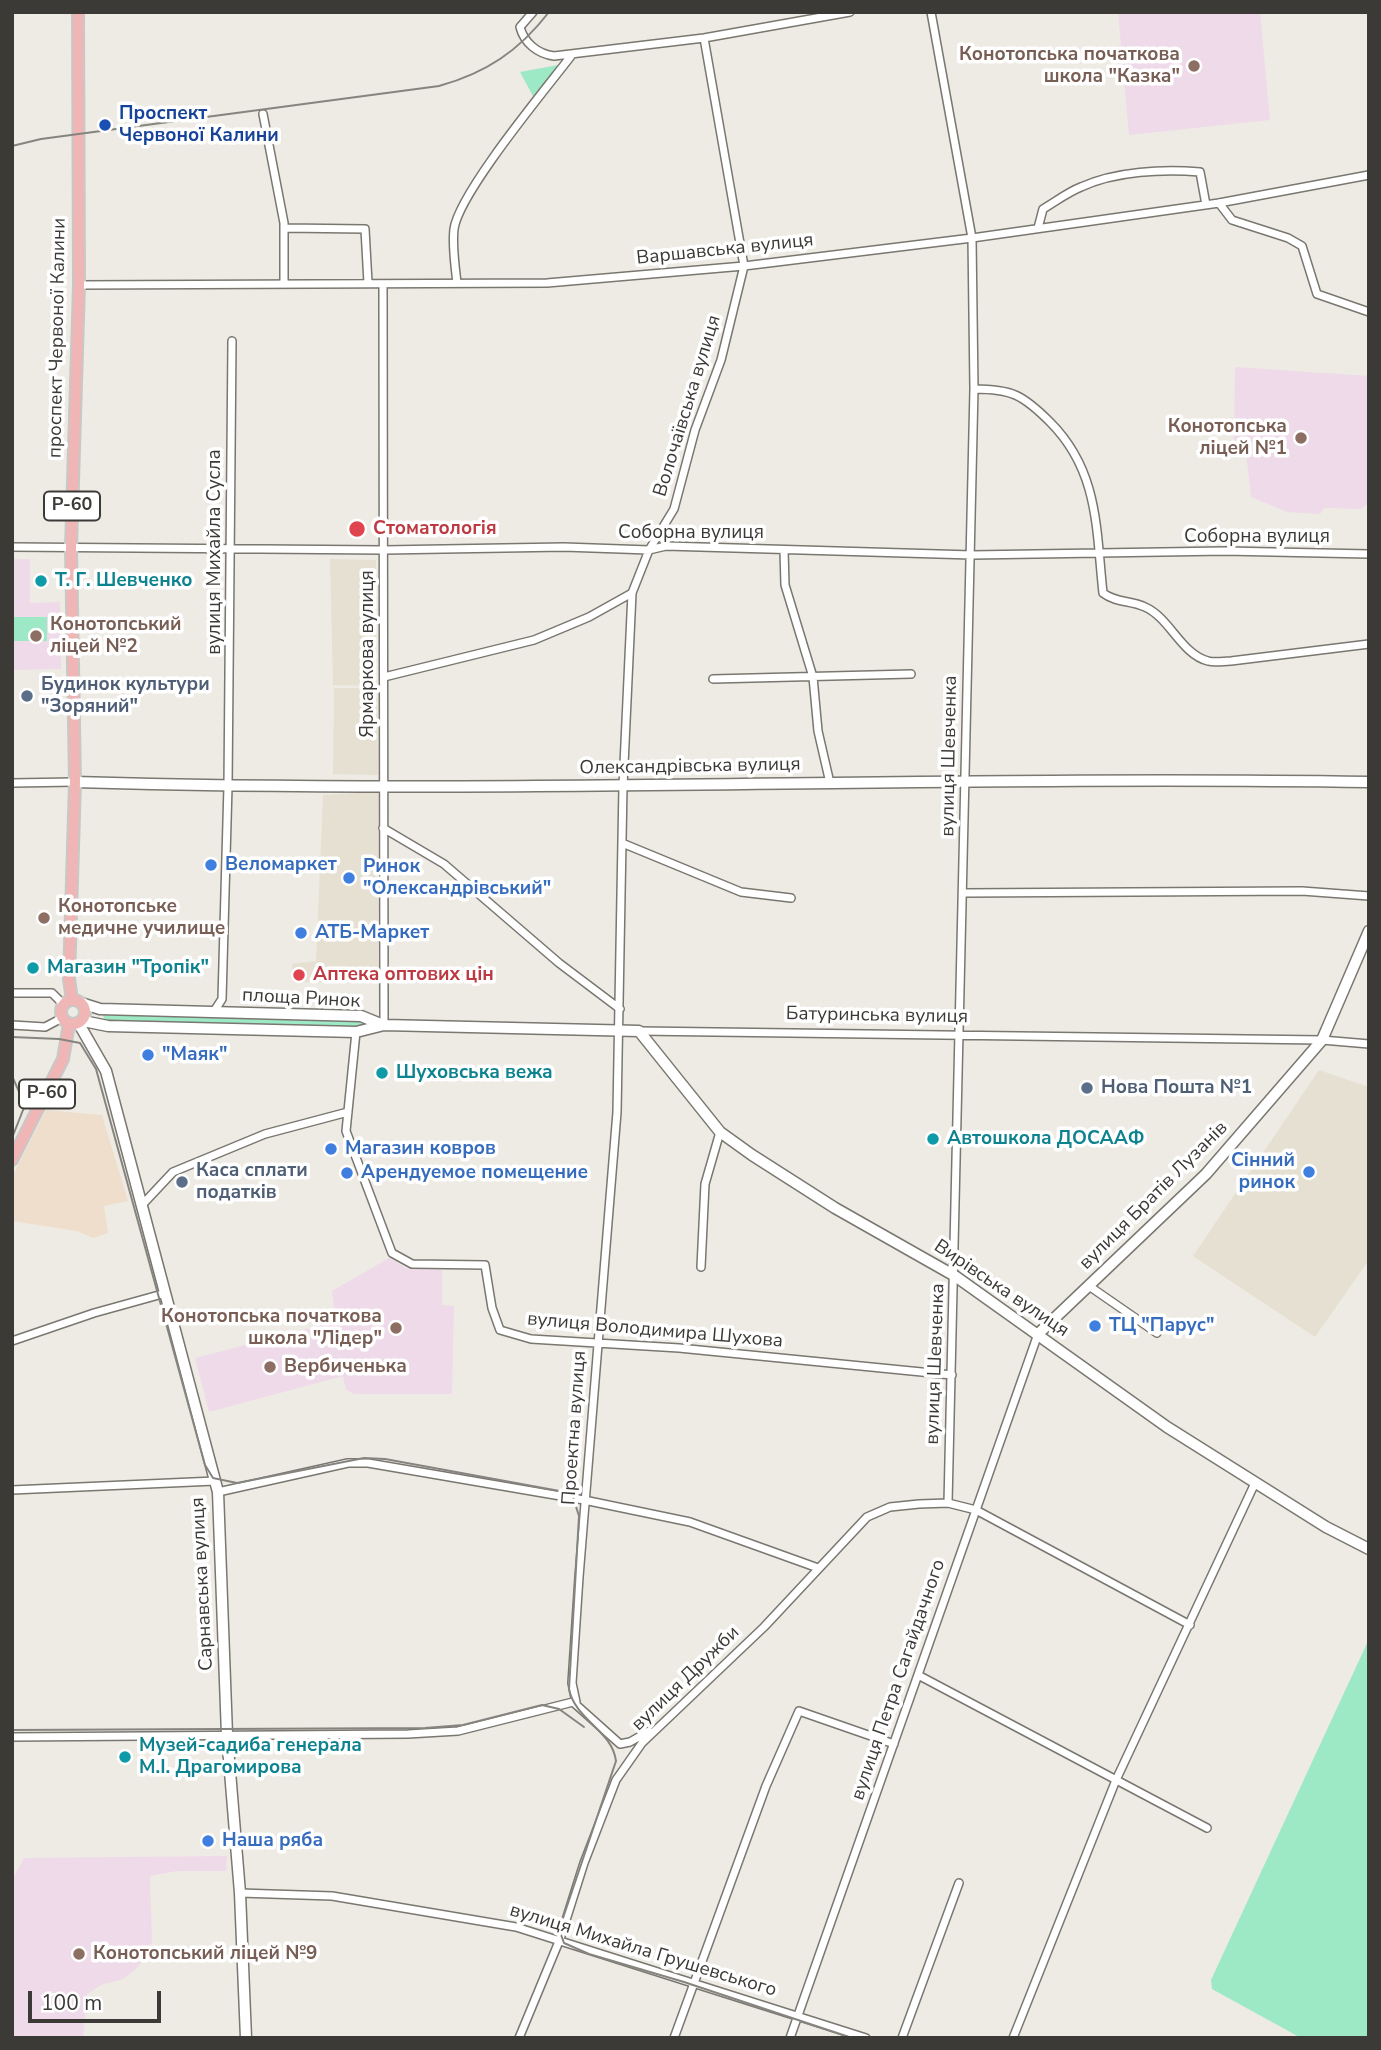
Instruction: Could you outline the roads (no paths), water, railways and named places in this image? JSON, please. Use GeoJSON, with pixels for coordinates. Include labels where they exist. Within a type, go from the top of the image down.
{"type":"FeatureCollection","features":[{"type":"Feature","properties":{"kind":"main road","name":"проспект Червоної Калини"},"geometry":{"type":"LineString","coordinates":[[72,1002],[69,979],[75,782],[71,547],[79,285],[78,12]]}},
{"type":"Feature","properties":{"kind":"main road","name":"Олександрівська вулиця"},"geometry":{"type":"LineString","coordinates":[[75,782],[228,786],[623,786],[1195,779],[1369,782]]}},
{"type":"Feature","properties":{"kind":"main road","name":"вулиця Братів Лузанів"},"geometry":{"type":"LineString","coordinates":[[1038,1334],[1206,1174],[1322,1040],[1369,931]]}},
{"type":"Feature","properties":{"kind":"main road","name":"площа Ринок"},"geometry":{"type":"LineString","coordinates":[[72,1002],[100,1009],[361,1016],[384,1025]]}},
{"type":"Feature","properties":{"kind":"main road","name":"Р-60"},"geometry":{"type":"LineString","coordinates":[[12,1160],[68,1046],[73,1022],[72,1002]]}},
{"type":"Feature","properties":{"kind":"main road","name":"Р-60"},"geometry":{"type":"LineString","coordinates":[[72,1002],[86,1012],[73,1022]]}},
{"type":"Feature","properties":{"kind":"main road","name":"площа Ринок"},"geometry":{"type":"LineString","coordinates":[[73,1022],[108,1026],[356,1032],[384,1025]]}},
{"type":"Feature","properties":{"kind":"main road","name":"Сарнавська вулиця"},"geometry":{"type":"LineString","coordinates":[[73,1022],[106,1070],[218,1492],[227,1735],[240,1893],[246,2038]]}},
{"type":"Feature","properties":{"kind":"main road","name":"Батуринська вулиця"},"geometry":{"type":"LineString","coordinates":[[384,1025],[639,1031]]}},
{"type":"Feature","properties":{"kind":"main road","name":"Вирівська вулиця"},"geometry":{"type":"LineString","coordinates":[[639,1031],[720,1132],[835,1208],[955,1276],[1167,1427],[1255,1483],[1369,1549]]}},
{"type":"Feature","properties":{"kind":"street"},"geometry":{"type":"LineString","coordinates":[[533,12],[520,27],[526,41],[544,55],[571,56],[704,38],[850,12]]}},
{"type":"Feature","properties":{"kind":"street","name":"вулиця Шевченка"},"geometry":{"type":"LineString","coordinates":[[931,12],[972,238],[974,389],[948,1503]]}},
{"type":"Feature","properties":{"kind":"street","name":"Волочаївська вулиця"},"geometry":{"type":"LineString","coordinates":[[619,1030],[623,786],[632,593],[649,550],[674,509],[695,430],[721,360],[744,266],[704,38]]}},
{"type":"Feature","properties":{"kind":"street"},"geometry":{"type":"LineString","coordinates":[[457,283],[454,229],[459,211],[512,133],[571,56]]}},
{"type":"Feature","properties":{"kind":"street"},"geometry":{"type":"LineString","coordinates":[[263,114],[285,228],[284,283]]}},
{"type":"Feature","properties":{"kind":"street"},"geometry":{"type":"LineString","coordinates":[[1038,228],[1043,209],[1082,186],[1124,175],[1176,170],[1200,172],[1206,205]]}},
{"type":"Feature","properties":{"kind":"street","name":"Варшавська вулиця"},"geometry":{"type":"LineString","coordinates":[[79,285],[547,283],[744,266],[972,238],[1219,203],[1369,175]]}},
{"type":"Feature","properties":{"kind":"street"},"geometry":{"type":"LineString","coordinates":[[1219,203],[1232,220],[1288,238],[1302,246],[1318,294],[1369,312]]}},
{"type":"Feature","properties":{"kind":"street"},"geometry":{"type":"LineString","coordinates":[[285,228],[365,229],[368,283]]}},
{"type":"Feature","properties":{"kind":"street","name":"Ярмаркова вулиця"},"geometry":{"type":"LineString","coordinates":[[383,284],[384,1025]]}},
{"type":"Feature","properties":{"kind":"street","name":"вулиця Михайла Сусла"},"geometry":{"type":"LineString","coordinates":[[214,1013],[222,999],[228,786],[232,341]]}},
{"type":"Feature","properties":{"kind":"street"},"geometry":{"type":"LineString","coordinates":[[974,389],[1005,389],[1030,402],[1060,432],[1082,463],[1094,503],[1103,593],[1113,601],[1144,607],[1163,619],[1193,652],[1208,661],[1231,661],[1369,644]]}},
{"type":"Feature","properties":{"kind":"street","name":"Соборна вулиця"},"geometry":{"type":"LineString","coordinates":[[12,547],[384,550],[564,547],[649,550],[666,546],[972,555],[1099,556],[1225,551],[1369,554]]}},
{"type":"Feature","properties":{"kind":"street"},"geometry":{"type":"LineString","coordinates":[[784,550],[785,584],[813,677],[818,731],[830,783]]}},
{"type":"Feature","properties":{"kind":"street"},"geometry":{"type":"LineString","coordinates":[[384,677],[534,640],[589,617],[632,593]]}},
{"type":"Feature","properties":{"kind":"street"},"geometry":{"type":"LineString","coordinates":[[713,679],[911,674]]}},
{"type":"Feature","properties":{"kind":"street","name":"Олександрівська вулиця"},"geometry":{"type":"LineString","coordinates":[[12,783],[75,782]]}},
{"type":"Feature","properties":{"kind":"street"},"geometry":{"type":"LineString","coordinates":[[383,828],[444,864],[559,963],[620,1009]]}},
{"type":"Feature","properties":{"kind":"street"},"geometry":{"type":"LineString","coordinates":[[622,844],[741,891],[792,898]]}},
{"type":"Feature","properties":{"kind":"street"},"geometry":{"type":"LineString","coordinates":[[964,893],[1302,891],[1369,896]]}},
{"type":"Feature","properties":{"kind":"street"},"geometry":{"type":"LineString","coordinates":[[12,993],[52,993],[72,1002]]}},
{"type":"Feature","properties":{"kind":"street"},"geometry":{"type":"LineString","coordinates":[[12,1025],[45,1027],[73,1022]]}},
{"type":"Feature","properties":{"kind":"street","name":"Проектна вулиця"},"geometry":{"type":"LineString","coordinates":[[576,1702],[572,1683],[584,1500],[617,1112],[619,1030]]}},
{"type":"Feature","properties":{"kind":"street","name":"Батуринська вулиця"},"geometry":{"type":"LineString","coordinates":[[639,1031],[1322,1040],[1369,1044]]}},
{"type":"Feature","properties":{"kind":"street","name":"вулиця Володимира Шухова"},"geometry":{"type":"LineString","coordinates":[[356,1032],[346,1131],[391,1253],[412,1264],[485,1265],[492,1308],[500,1330],[531,1339],[597,1342],[952,1375]]}},
{"type":"Feature","properties":{"kind":"street"},"geometry":{"type":"LineString","coordinates":[[142,1205],[173,1172],[265,1134],[348,1112]]}},
{"type":"Feature","properties":{"kind":"street"},"geometry":{"type":"LineString","coordinates":[[701,1267],[705,1184],[720,1132]]}},
{"type":"Feature","properties":{"kind":"street"},"geometry":{"type":"LineString","coordinates":[[1089,1286],[1157,1333]]}},
{"type":"Feature","properties":{"kind":"street"},"geometry":{"type":"LineString","coordinates":[[12,1340],[94,1312],[166,1293]]}},
{"type":"Feature","properties":{"kind":"street","name":"вулиця Петра Сагайдачного"},"geometry":{"type":"LineString","coordinates":[[790,2038],[1038,1334]]}},
{"type":"Feature","properties":{"kind":"street"},"geometry":{"type":"LineString","coordinates":[[218,1492],[358,1462],[584,1500],[690,1522],[818,1568]]}},
{"type":"Feature","properties":{"kind":"street"},"geometry":{"type":"LineString","coordinates":[[12,1490],[215,1481]]}},
{"type":"Feature","properties":{"kind":"street"},"geometry":{"type":"LineString","coordinates":[[1013,2038],[1116,1780],[1191,1625],[1255,1483]]}},
{"type":"Feature","properties":{"kind":"street","name":"вулиця Дружби"},"geometry":{"type":"LineString","coordinates":[[519,2038],[560,1939],[584,1863],[616,1780],[627,1763],[663,1720],[764,1627],[867,1517],[890,1507],[948,1503],[976,1510],[1191,1625]]}},
{"type":"Feature","properties":{"kind":"street"},"geometry":{"type":"LineString","coordinates":[[918,1675],[1207,1828]]}},
{"type":"Feature","properties":{"kind":"street"},"geometry":{"type":"LineString","coordinates":[[12,1737],[408,1734],[458,1731],[576,1702],[620,1744],[627,1754],[627,1763]]}},
{"type":"Feature","properties":{"kind":"street"},"geometry":{"type":"LineString","coordinates":[[674,2038],[766,1786],[799,1710],[894,1744]]}},
{"type":"Feature","properties":{"kind":"street"},"geometry":{"type":"LineString","coordinates":[[620,1744],[645,1734],[663,1720]]}},
{"type":"Feature","properties":{"kind":"street"},"geometry":{"type":"LineString","coordinates":[[902,2038],[958,1884]]}},
{"type":"Feature","properties":{"kind":"street","name":"вулиця Михайла Грушевського"},"geometry":{"type":"LineString","coordinates":[[240,1893],[332,1896],[516,1927],[866,2038]]}},
{"type":"Feature","properties":{"kind":"tram line"},"geometry":{"type":"LineString","coordinates":[[12,146],[41,139],[439,86],[472,74],[500,59],[526,38],[549,12]]}},
{"type":"Feature","properties":{"kind":"tram line"},"geometry":{"type":"LineString","coordinates":[[12,1037],[59,1039],[80,1043],[96,1069],[205,1465],[213,1478],[237,1483],[364,1458],[385,1459],[565,1492],[573,1497],[579,1516],[569,1689],[578,1709],[608,1741],[616,1761],[563,1918],[560,1932],[564,1943],[589,1954],[684,1982],[852,2038]]}},
{"type":"Feature","properties":{"kind":"tram line"},"geometry":{"type":"LineString","coordinates":[[12,1076],[25,1105],[12,1138]]}},
{"type":"Feature","properties":{"kind":"tram line"},"geometry":{"type":"LineString","coordinates":[[12,1730],[425,1728],[463,1725],[542,1705],[559,1709],[584,1727]]}},
{"type":"Feature","properties":{"kind":"place","name":"Конотопська початкова школа \"Казка\""},"geometry":{"type":"Point","coordinates":[1194,66]}},
{"type":"Feature","properties":{"kind":"place","name":"Проспект Червоної Калини"},"geometry":{"type":"Point","coordinates":[105,125]}},
{"type":"Feature","properties":{"kind":"place","name":"Конотопська ліцей №1"},"geometry":{"type":"Point","coordinates":[1301,438]}},
{"type":"Feature","properties":{"kind":"place","name":"Стоматологія"},"geometry":{"type":"Point","coordinates":[357,529]}},
{"type":"Feature","properties":{"kind":"place","name":"Т. Г. Шевченко"},"geometry":{"type":"Point","coordinates":[41,581]}},
{"type":"Feature","properties":{"kind":"place","name":"Конотопський ліцей №2"},"geometry":{"type":"Point","coordinates":[36,636]}},
{"type":"Feature","properties":{"kind":"place","name":"Будинок культури \"Зоряний\""},"geometry":{"type":"Point","coordinates":[27,696]}},
{"type":"Feature","properties":{"kind":"place","name":"Веломаркет"},"geometry":{"type":"Point","coordinates":[211,865]}},
{"type":"Feature","properties":{"kind":"place","name":"Ринок \"Олександрівський\""},"geometry":{"type":"Point","coordinates":[349,878]}},
{"type":"Feature","properties":{"kind":"place","name":"Конотопське медичне училище"},"geometry":{"type":"Point","coordinates":[44,918]}},
{"type":"Feature","properties":{"kind":"place","name":"АТБ-Маркет"},"geometry":{"type":"Point","coordinates":[301,933]}},
{"type":"Feature","properties":{"kind":"place","name":"Магазин \"Тропік\""},"geometry":{"type":"Point","coordinates":[33,968]}},
{"type":"Feature","properties":{"kind":"place","name":"Аптека оптових цін"},"geometry":{"type":"Point","coordinates":[299,975]}},
{"type":"Feature","properties":{"kind":"place","name":"\"Маяк\""},"geometry":{"type":"Point","coordinates":[148,1055]}},
{"type":"Feature","properties":{"kind":"place","name":"Шуховська вежа"},"geometry":{"type":"Point","coordinates":[382,1073]}},
{"type":"Feature","properties":{"kind":"place","name":"Нова Пошта №1"},"geometry":{"type":"Point","coordinates":[1087,1088]}},
{"type":"Feature","properties":{"kind":"place","name":"Автошкола ДОСААФ"},"geometry":{"type":"Point","coordinates":[933,1139]}},
{"type":"Feature","properties":{"kind":"place","name":"Магазин ковров"},"geometry":{"type":"Point","coordinates":[331,1149]}},
{"type":"Feature","properties":{"kind":"place","name":"Сінний ринок"},"geometry":{"type":"Point","coordinates":[1309,1172]}},
{"type":"Feature","properties":{"kind":"place","name":"Арендуемое помещение"},"geometry":{"type":"Point","coordinates":[347,1173]}},
{"type":"Feature","properties":{"kind":"place","name":"Каса сплати податків"},"geometry":{"type":"Point","coordinates":[182,1182]}},
{"type":"Feature","properties":{"kind":"place","name":"ТЦ \"Парус\""},"geometry":{"type":"Point","coordinates":[1095,1326]}},
{"type":"Feature","properties":{"kind":"place","name":"Конотопська початкова школа \"Лідер\""},"geometry":{"type":"Point","coordinates":[396,1328]}},
{"type":"Feature","properties":{"kind":"place","name":"Вербиченька"},"geometry":{"type":"Point","coordinates":[270,1367]}},
{"type":"Feature","properties":{"kind":"place","name":"Музей-садиба генерала М.І. Драгомирова"},"geometry":{"type":"Point","coordinates":[125,1757]}},
{"type":"Feature","properties":{"kind":"place","name":"Наша ряба"},"geometry":{"type":"Point","coordinates":[208,1841]}},
{"type":"Feature","properties":{"kind":"place","name":"Конотопський ліцей №9"},"geometry":{"type":"Point","coordinates":[79,1954]}}]}
